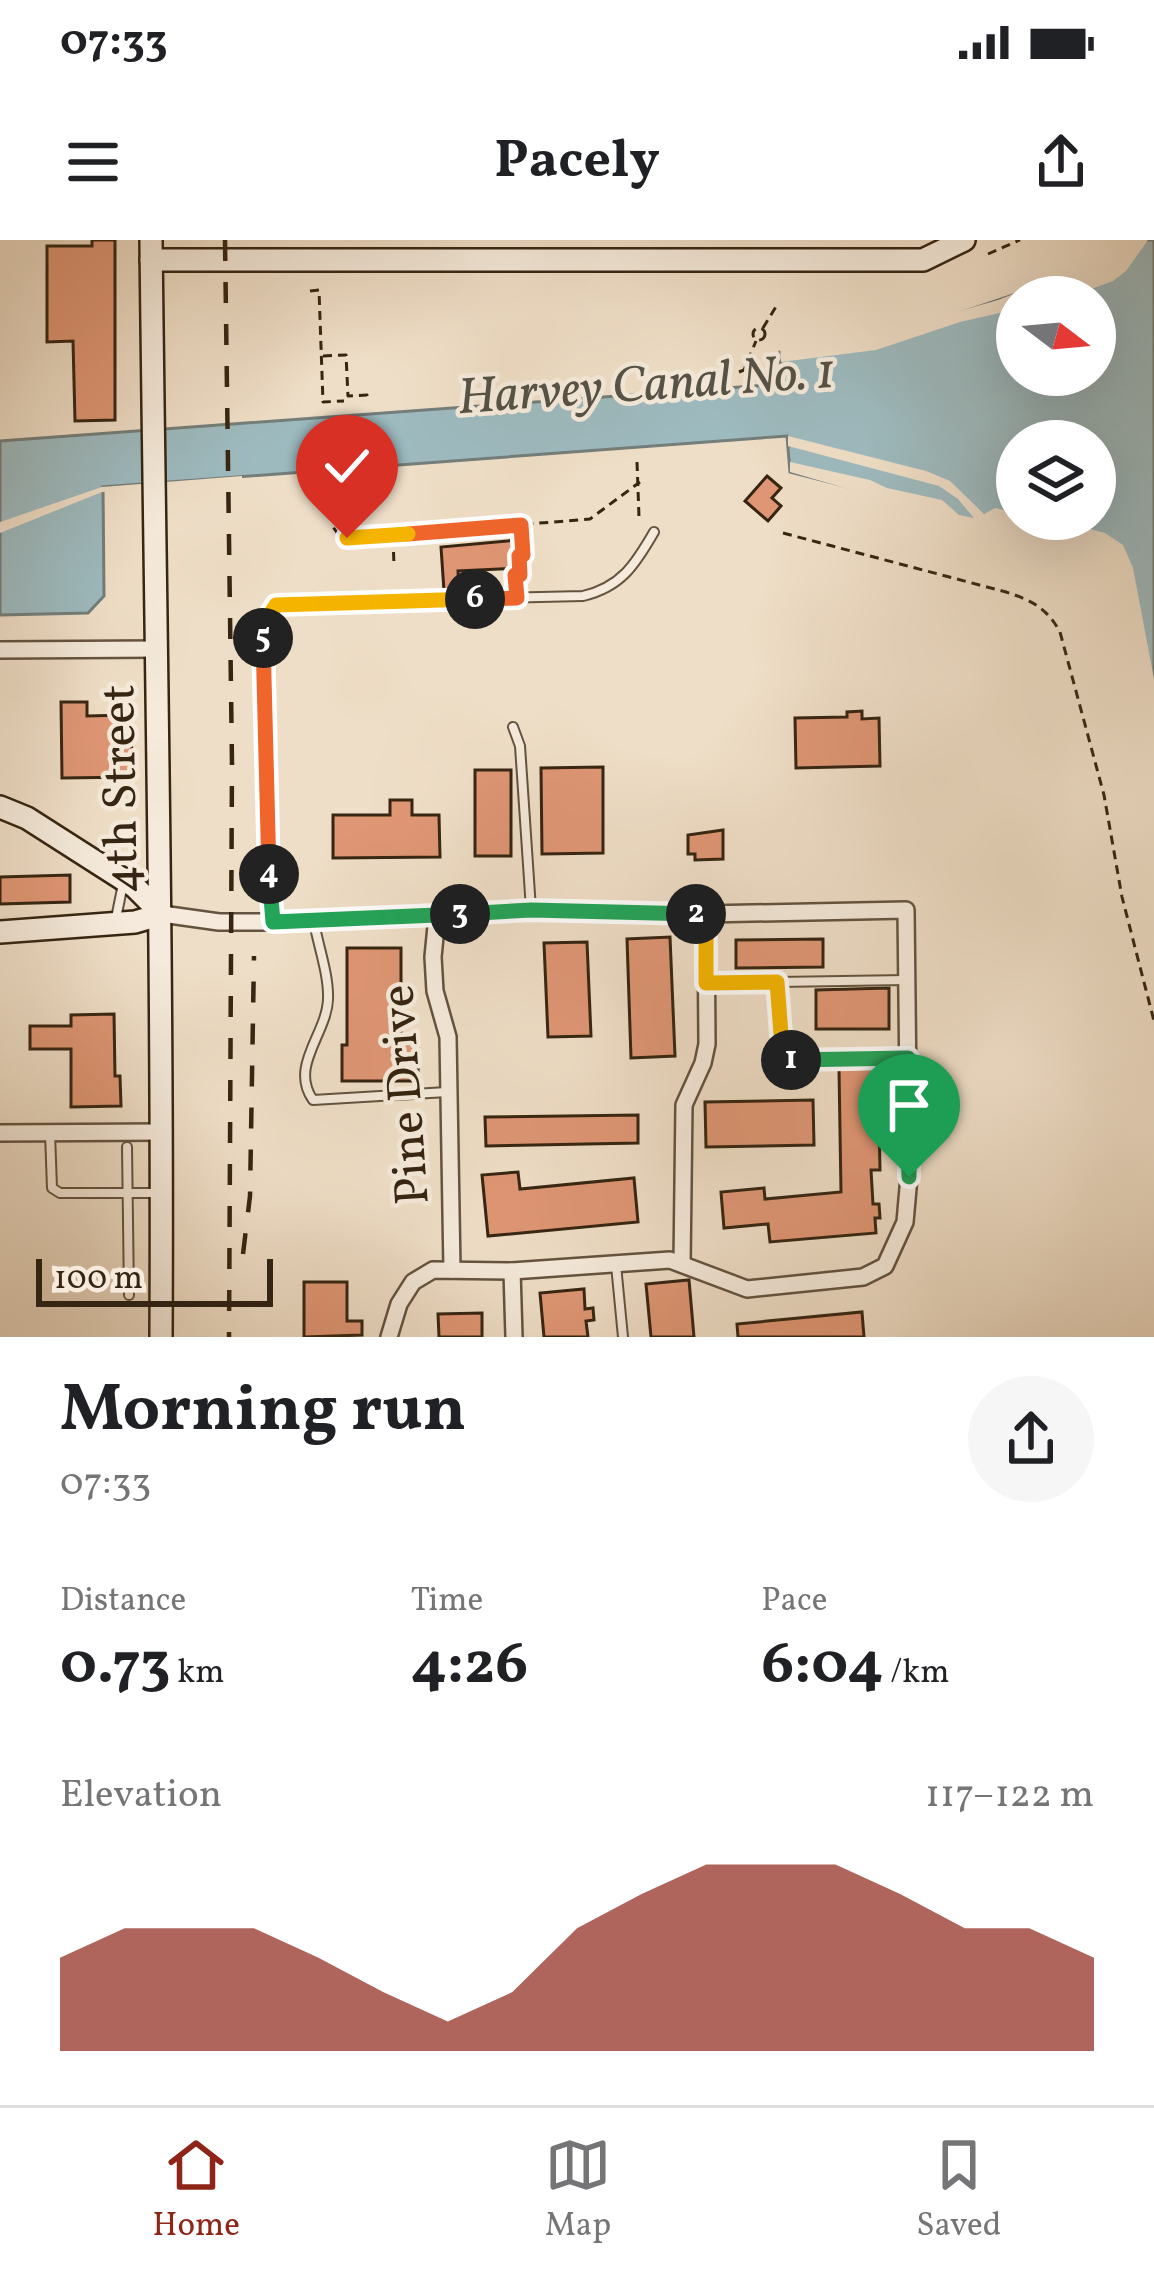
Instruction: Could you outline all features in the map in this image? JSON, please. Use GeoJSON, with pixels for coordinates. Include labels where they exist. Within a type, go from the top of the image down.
{"type":"FeatureCollection","features":[{"type":"Feature","properties":{"kind":"main road"},"geometry":{"type":"LineString","coordinates":[[151,250],[778,262],[923,260],[964,240]]}},
{"type":"Feature","properties":{"kind":"main road","name":"4th Street"},"geometry":{"type":"LineString","coordinates":[[151,250],[162,914],[160,1337]]}},
{"type":"Feature","properties":{"kind":"main road"},"geometry":{"type":"LineString","coordinates":[[0,807],[27,818],[124,881],[162,914]]}},
{"type":"Feature","properties":{"kind":"main road"},"geometry":{"type":"LineString","coordinates":[[0,932],[115,924],[162,914]]}},
{"type":"Feature","properties":{"kind":"street"},"geometry":{"type":"LineString","coordinates":[[273,922],[267,851],[263,625],[276,605],[296,603]]}},
{"type":"Feature","properties":{"kind":"street"},"geometry":{"type":"LineString","coordinates":[[0,650],[158,649]]}},
{"type":"Feature","properties":{"kind":"street"},"geometry":{"type":"LineString","coordinates":[[162,914],[219,922],[273,922],[531,910],[706,914],[906,910],[909,1177],[905,1222],[885,1266],[863,1277],[747,1289],[670,1260],[512,1271],[433,1270],[413,1282],[399,1304],[389,1337]]}},
{"type":"Feature","properties":{"kind":"street"},"geometry":{"type":"LineString","coordinates":[[682,1264],[684,1105],[707,1044],[706,914]]}},
{"type":"Feature","properties":{"kind":"street","name":"Pine Drive"},"geometry":{"type":"LineString","coordinates":[[437,916],[435,991],[448,1037],[452,1270]]}},
{"type":"Feature","properties":{"kind":"street"},"geometry":{"type":"LineString","coordinates":[[0,1133],[162,1132]]}},
{"type":"Feature","properties":{"kind":"street"},"geometry":{"type":"LineString","coordinates":[[512,1271],[514,1337]]}},
{"type":"Feature","properties":{"kind":"lane"},"geometry":{"type":"LineString","coordinates":[[296,603],[583,596],[602,592],[634,566],[654,532]]}},
{"type":"Feature","properties":{"kind":"lane"},"geometry":{"type":"LineString","coordinates":[[513,727],[520,746],[531,910]]}},
{"type":"Feature","properties":{"kind":"lane"},"geometry":{"type":"LineString","coordinates":[[115,924],[124,881]]}},
{"type":"Feature","properties":{"kind":"lane"},"geometry":{"type":"LineString","coordinates":[[314,920],[328,1000],[307,1059],[305,1089],[313,1100],[448,1092]]}},
{"type":"Feature","properties":{"kind":"lane"},"geometry":{"type":"LineString","coordinates":[[706,983],[907,980]]}},
{"type":"Feature","properties":{"kind":"lane"},"geometry":{"type":"LineString","coordinates":[[777,982],[783,1060],[908,1058]]}},
{"type":"Feature","properties":{"kind":"lane"},"geometry":{"type":"LineString","coordinates":[[50,1133],[52,1187],[60,1193],[161,1193]]}},
{"type":"Feature","properties":{"kind":"lane"},"geometry":{"type":"LineString","coordinates":[[127,1147],[129,1295]]}},
{"type":"Feature","properties":{"kind":"lane"},"geometry":{"type":"LineString","coordinates":[[616,1264],[623,1337]]}},
{"type":"Feature","properties":{"kind":"path"},"geometry":{"type":"LineString","coordinates":[[988,254],[1020,240]]}},
{"type":"Feature","properties":{"kind":"path"},"geometry":{"type":"LineString","coordinates":[[310,291],[320,290],[323,402],[344,401]]}},
{"type":"Feature","properties":{"kind":"path"},"geometry":{"type":"LineString","coordinates":[[739,372],[757,339],[754,330],[763,328],[777,305]]}},
{"type":"Feature","properties":{"kind":"path"},"geometry":{"type":"LineString","coordinates":[[321,356],[346,355],[348,396],[368,398]]}},
{"type":"Feature","properties":{"kind":"path"},"geometry":{"type":"LineString","coordinates":[[637,462],[639,517]]}},
{"type":"Feature","properties":{"kind":"path"},"geometry":{"type":"LineString","coordinates":[[349,485],[331,486],[333,527],[343,537],[359,538],[590,519],[638,482]]}},
{"type":"Feature","properties":{"kind":"path"},"geometry":{"type":"LineString","coordinates":[[359,538],[355,489],[372,489],[372,483]]}},
{"type":"Feature","properties":{"kind":"path"},"geometry":{"type":"LineString","coordinates":[[517,598],[515,575],[520,575],[519,556],[523,555],[521,525]]}},
{"type":"Feature","properties":{"kind":"path"},"geometry":{"type":"LineString","coordinates":[[783,533],[1029,599],[1051,616],[1060,632],[1104,795],[1122,896],[1154,1021]]}},
{"type":"Feature","properties":{"kind":"path"},"geometry":{"type":"LineString","coordinates":[[393,535],[394,566]]}},
{"type":"Feature","properties":{"kind":"water"},"geometry":{"type":"Polygon","coordinates":[[[1126,240],[1154,240],[1154,721],[1134,587],[1112,547],[1084,540],[1116,540],[1116,420],[996,420],[996,518],[984,515],[966,524],[938,510],[790,472],[787,436],[103,487],[104,596],[88,613],[0,615],[0,441],[782,384],[780,352],[873,342],[996,301],[996,396],[1116,396],[1116,276],[1069,276],[1117,260],[1126,240]]]}},
{"type":"Feature","properties":{"kind":"pier"},"geometry":{"type":"Polygon","coordinates":[[[1120,240],[1148,240],[1116,279],[1059,276],[1113,255],[1120,240]]]}},
{"type":"Feature","properties":{"kind":"pier"},"geometry":{"type":"Polygon","coordinates":[[[996,301],[996,314],[876,350],[781,362],[780,346],[872,336],[996,301]]]}},
{"type":"Feature","properties":{"kind":"pier"},"geometry":{"type":"Polygon","coordinates":[[[788,436],[926,471],[950,481],[984,514],[996,508],[996,524],[985,521],[968,529],[790,472],[790,462],[870,480],[942,500],[959,515],[974,518],[939,486],[788,446],[788,436]]]}},
{"type":"Feature","properties":{"kind":"pier"},"geometry":{"type":"Polygon","coordinates":[[[242,476],[242,487],[102,492],[0,533],[0,522],[102,487],[242,476]]]}},
{"type":"Feature","properties":{"kind":"pier"},"geometry":{"type":"Polygon","coordinates":[[[1060,540],[1116,540],[1123,545],[1133,568],[1154,679],[1154,727],[1143,702],[1128,589],[1108,552],[1060,540]]]}},
{"type":"Feature","properties":{"kind":"building"},"geometry":{"type":"Polygon","coordinates":[[[92,240],[115,240],[115,420],[75,421],[73,341],[47,342],[47,246],[92,246],[92,240]]]}},
{"type":"Feature","properties":{"kind":"building"},"geometry":{"type":"Polygon","coordinates":[[[767,476],[781,488],[772,498],[781,506],[768,521],[745,501],[767,476]]]}},
{"type":"Feature","properties":{"kind":"building"},"geometry":{"type":"Polygon","coordinates":[[[517,540],[518,568],[458,571],[459,590],[444,591],[441,547],[517,540]]]}},
{"type":"Feature","properties":{"kind":"building"},"geometry":{"type":"Polygon","coordinates":[[[61,702],[87,702],[87,716],[129,715],[134,777],[62,778],[61,702]]]}},
{"type":"Feature","properties":{"kind":"building"},"geometry":{"type":"Polygon","coordinates":[[[862,711],[862,719],[879,718],[880,766],[796,768],[795,718],[847,717],[847,712],[862,711]]]}},
{"type":"Feature","properties":{"kind":"building"},"geometry":{"type":"Polygon","coordinates":[[[603,767],[603,853],[542,854],[541,768],[603,767]]]}},
{"type":"Feature","properties":{"kind":"building"},"geometry":{"type":"Polygon","coordinates":[[[475,770],[511,770],[511,856],[475,856],[475,770]]]}},
{"type":"Feature","properties":{"kind":"building"},"geometry":{"type":"Polygon","coordinates":[[[390,800],[412,800],[412,815],[439,815],[440,857],[333,858],[333,815],[390,815],[390,800]]]}},
{"type":"Feature","properties":{"kind":"building"},"geometry":{"type":"Polygon","coordinates":[[[723,830],[723,859],[695,860],[695,854],[688,854],[688,835],[723,830]]]}},
{"type":"Feature","properties":{"kind":"building"},"geometry":{"type":"Polygon","coordinates":[[[70,875],[70,902],[0,904],[0,877],[70,875]]]}},
{"type":"Feature","properties":{"kind":"building"},"geometry":{"type":"Polygon","coordinates":[[[670,937],[675,1056],[631,1058],[627,939],[670,937]]]}},
{"type":"Feature","properties":{"kind":"building"},"geometry":{"type":"Polygon","coordinates":[[[823,939],[823,967],[736,968],[736,940],[823,939]]]}},
{"type":"Feature","properties":{"kind":"building"},"geometry":{"type":"Polygon","coordinates":[[[587,942],[591,1036],[548,1037],[544,943],[587,942]]]}},
{"type":"Feature","properties":{"kind":"building"},"geometry":{"type":"Polygon","coordinates":[[[347,948],[401,948],[401,1044],[418,1044],[418,1081],[342,1081],[342,1045],[347,1045],[347,948]]]}},
{"type":"Feature","properties":{"kind":"building"},"geometry":{"type":"Polygon","coordinates":[[[889,988],[889,1029],[816,1029],[816,990],[889,988]]]}},
{"type":"Feature","properties":{"kind":"building"},"geometry":{"type":"Polygon","coordinates":[[[114,1014],[115,1076],[120,1076],[121,1106],[71,1107],[71,1049],[30,1049],[30,1026],[71,1026],[71,1015],[114,1014]]]}},
{"type":"Feature","properties":{"kind":"building"},"geometry":{"type":"Polygon","coordinates":[[[839,1069],[878,1069],[880,1170],[871,1170],[873,1204],[879,1204],[876,1233],[770,1242],[768,1224],[724,1228],[721,1192],[764,1188],[765,1199],[841,1192],[839,1069]]]}},
{"type":"Feature","properties":{"kind":"building"},"geometry":{"type":"Polygon","coordinates":[[[813,1100],[814,1145],[706,1147],[705,1102],[813,1100]]]}},
{"type":"Feature","properties":{"kind":"building"},"geometry":{"type":"Polygon","coordinates":[[[638,1115],[638,1143],[486,1146],[485,1117],[638,1115]]]}},
{"type":"Feature","properties":{"kind":"building"},"geometry":{"type":"Polygon","coordinates":[[[518,1172],[520,1189],[634,1178],[638,1222],[488,1236],[482,1175],[518,1172]]]}},
{"type":"Feature","properties":{"kind":"building"},"geometry":{"type":"Polygon","coordinates":[[[689,1280],[694,1337],[651,1337],[646,1284],[689,1280]]]}},
{"type":"Feature","properties":{"kind":"building"},"geometry":{"type":"Polygon","coordinates":[[[304,1282],[347,1282],[347,1321],[362,1321],[362,1335],[304,1337],[304,1282]]]}},
{"type":"Feature","properties":{"kind":"building"},"geometry":{"type":"Polygon","coordinates":[[[584,1289],[585,1309],[593,1308],[594,1320],[586,1321],[588,1337],[544,1337],[540,1293],[584,1289]]]}},
{"type":"Feature","properties":{"kind":"building"},"geometry":{"type":"Polygon","coordinates":[[[862,1312],[864,1337],[738,1337],[737,1324],[862,1312]]]}},
{"type":"Feature","properties":{"kind":"building"},"geometry":{"type":"Polygon","coordinates":[[[482,1313],[482,1337],[439,1337],[438,1314],[482,1313]]]}},
{"type":"Feature","properties":{"kind":"railway"},"geometry":{"type":"LineString","coordinates":[[225,240],[232,764],[229,1337]]}},
{"type":"Feature","properties":{"kind":"railway"},"geometry":{"type":"LineString","coordinates":[[243,1254],[250,1196],[254,956]]}},
{"type":"Feature","properties":{"kind":"route"},"geometry":{"type":"LineString","coordinates":[[347,538],[521,525],[523,555],[519,556],[520,575],[515,575],[517,598],[276,605],[263,625],[267,851],[273,922],[531,910],[706,914],[706,983],[777,982],[783,1060],[908,1058],[909,1177]]}},
{"type":"Feature","properties":{"kind":"water label","name":"Harvey Canal No. 1"},"geometry":{"type":"Point","coordinates":[646,382]}}]}
